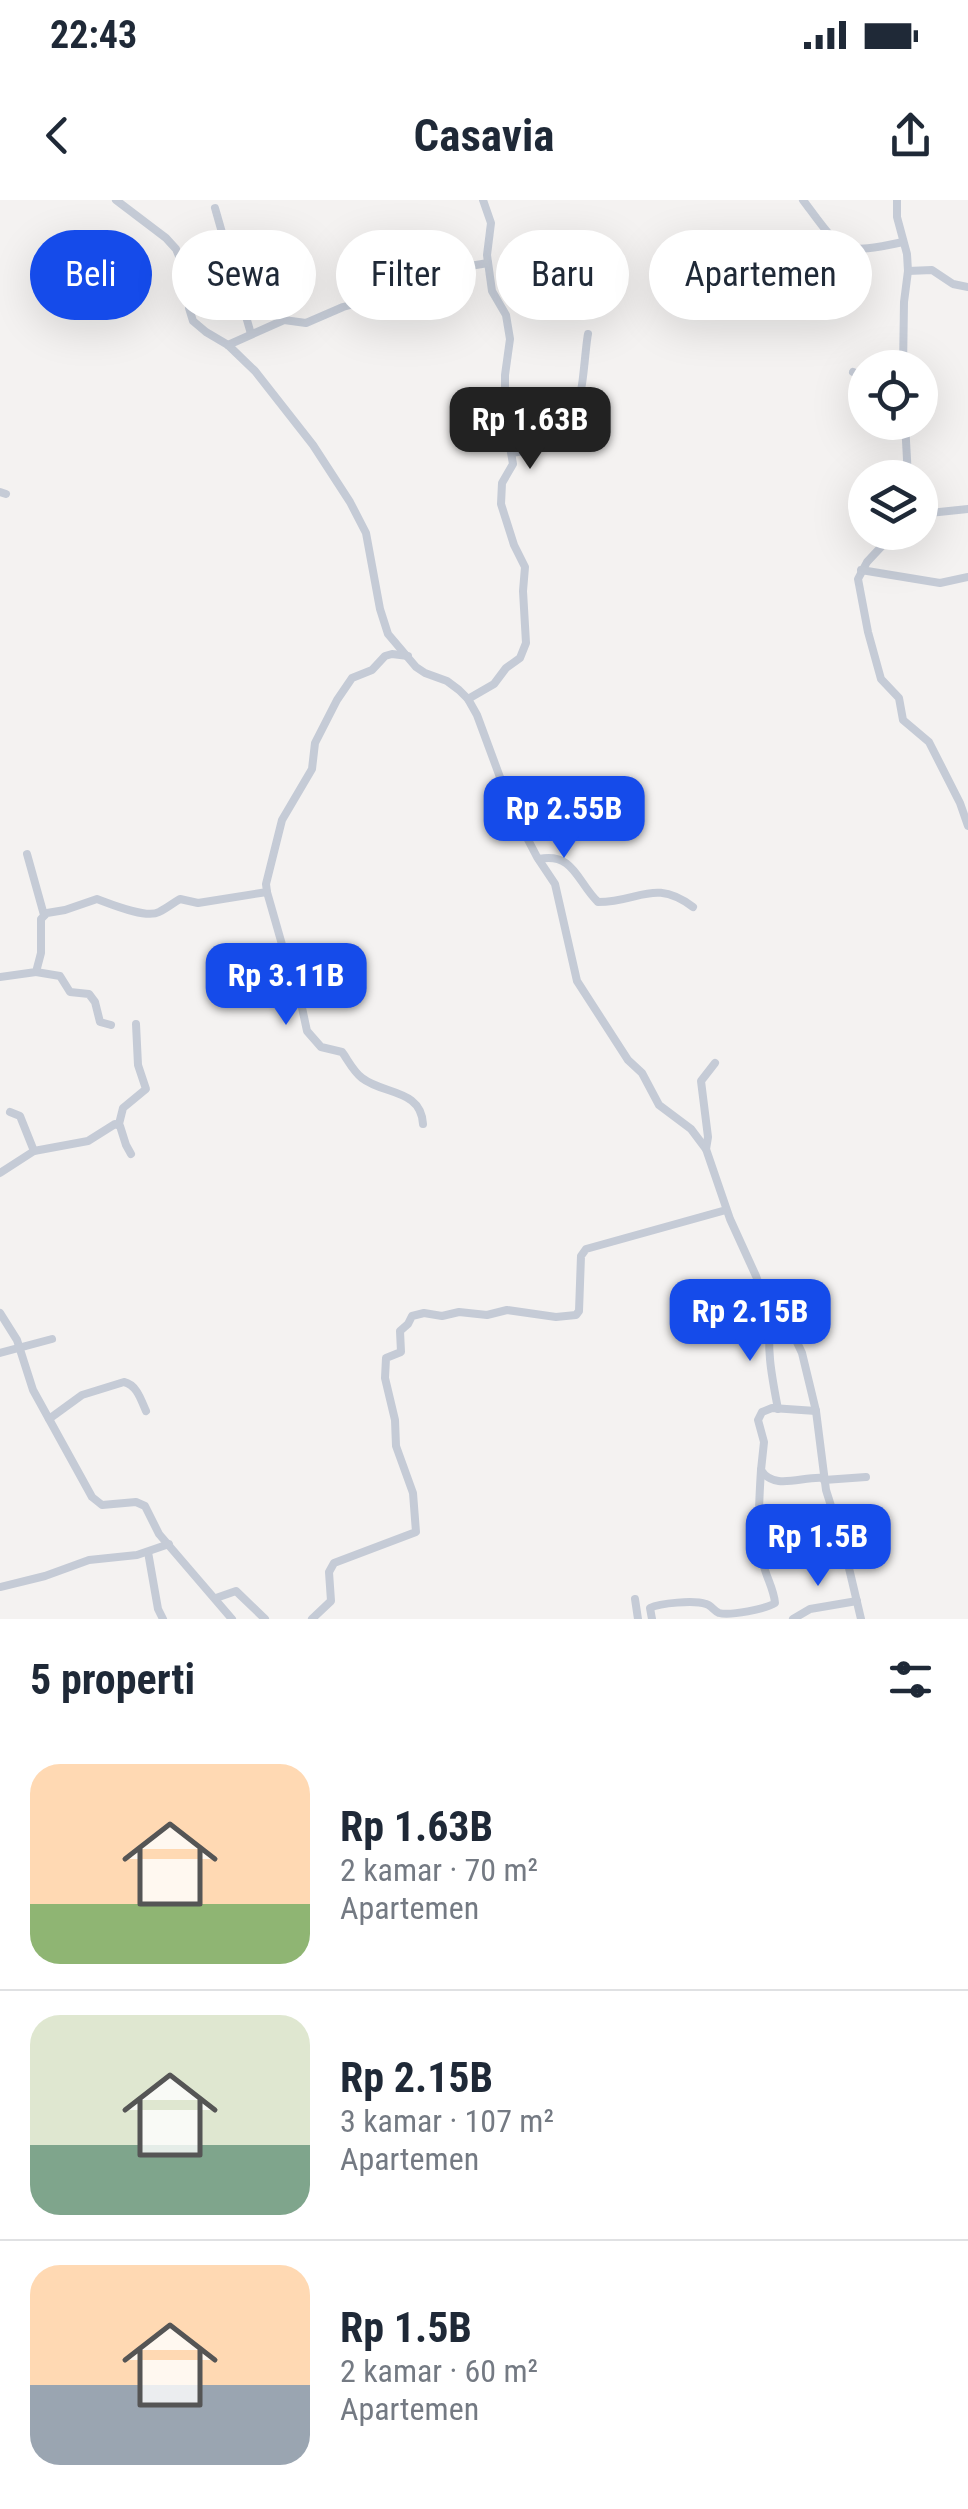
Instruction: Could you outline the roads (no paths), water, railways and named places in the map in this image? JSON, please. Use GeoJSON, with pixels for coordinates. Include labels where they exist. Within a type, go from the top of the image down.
{"type":"FeatureCollection","features":[{"type":"Feature","properties":{"kind":"street"},"geometry":{"type":"LineString","coordinates":[[116,200],[171,242],[188,274],[189,308],[194,320],[228,344],[256,371],[302,430],[362,523],[384,626],[421,671],[447,681],[468,698],[511,806],[558,892],[574,971],[582,989],[628,1060],[642,1073],[659,1105],[691,1129],[706,1149],[726,1210],[771,1317],[799,1344],[816,1411],[824,1479],[861,1619]]}},
{"type":"Feature","properties":{"kind":"street"},"geometry":{"type":"LineString","coordinates":[[468,698],[494,684],[520,658],[526,646],[525,567],[500,504],[502,483],[512,469],[506,430],[510,340],[506,315],[492,290],[486,255],[492,224],[482,200]]}},
{"type":"Feature","properties":{"kind":"street"},"geometry":{"type":"LineString","coordinates":[[803,200],[839,244],[863,250],[903,242]]}},
{"type":"Feature","properties":{"kind":"street"},"geometry":{"type":"LineString","coordinates":[[897,200],[908,272],[904,350]]}},
{"type":"Feature","properties":{"kind":"street"},"geometry":{"type":"LineString","coordinates":[[215,208],[251,334]]}},
{"type":"Feature","properties":{"kind":"street"},"geometry":{"type":"LineString","coordinates":[[476,265],[488,263]]}},
{"type":"Feature","properties":{"kind":"street"},"geometry":{"type":"LineString","coordinates":[[908,272],[928,269],[954,284],[968,287]]}},
{"type":"Feature","properties":{"kind":"street"},"geometry":{"type":"LineString","coordinates":[[228,344],[286,320],[306,324],[336,310]]}},
{"type":"Feature","properties":{"kind":"street"},"geometry":{"type":"LineString","coordinates":[[506,400],[546,404],[576,394],[582,388],[588,334]]}},
{"type":"Feature","properties":{"kind":"street"},"geometry":{"type":"LineString","coordinates":[[512,453],[551,446],[576,436],[569,398]]}},
{"type":"Feature","properties":{"kind":"street"},"geometry":{"type":"LineString","coordinates":[[938,512],[968,510]]}},
{"type":"Feature","properties":{"kind":"street"},"geometry":{"type":"LineString","coordinates":[[879,550],[858,579],[882,679],[898,698],[903,720],[929,742],[968,826]]}},
{"type":"Feature","properties":{"kind":"street"},"geometry":{"type":"LineString","coordinates":[[862,570],[932,582],[968,577]]}},
{"type":"Feature","properties":{"kind":"street"},"geometry":{"type":"LineString","coordinates":[[408,656],[389,654],[372,670],[355,676],[327,717],[315,743],[312,769],[282,820],[267,892],[309,1034],[321,1047],[342,1052],[366,1080],[406,1095],[421,1111],[424,1124]]}},
{"type":"Feature","properties":{"kind":"street"},"geometry":{"type":"LineString","coordinates":[[27,854],[44,915],[36,972]]}},
{"type":"Feature","properties":{"kind":"street"},"geometry":{"type":"LineString","coordinates":[[539,859],[557,858],[567,864],[598,902],[662,892],[677,895],[693,907]]}},
{"type":"Feature","properties":{"kind":"street"},"geometry":{"type":"LineString","coordinates":[[44,915],[95,899],[114,907],[156,914],[180,899],[198,902],[267,892]]}},
{"type":"Feature","properties":{"kind":"street"},"geometry":{"type":"LineString","coordinates":[[0,977],[36,972],[62,977],[70,992],[89,994],[100,1022],[111,1025]]}},
{"type":"Feature","properties":{"kind":"street"},"geometry":{"type":"LineString","coordinates":[[131,1154],[119,1124],[123,1108],[146,1088],[138,1066],[136,1024]]}},
{"type":"Feature","properties":{"kind":"street"},"geometry":{"type":"LineString","coordinates":[[706,1149],[701,1081],[715,1062]]}},
{"type":"Feature","properties":{"kind":"street"},"geometry":{"type":"LineString","coordinates":[[10,1112],[20,1116],[34,1151]]}},
{"type":"Feature","properties":{"kind":"street"},"geometry":{"type":"LineString","coordinates":[[0,1173],[34,1151],[90,1140],[119,1124]]}},
{"type":"Feature","properties":{"kind":"street"},"geometry":{"type":"LineString","coordinates":[[312,1619],[330,1601],[329,1572],[334,1563],[416,1532],[413,1494],[396,1446],[386,1378],[386,1360],[400,1352],[400,1332],[412,1316],[487,1315],[512,1310],[556,1317],[576,1315],[581,1256],[586,1249],[726,1210]]}},
{"type":"Feature","properties":{"kind":"street"},"geometry":{"type":"LineString","coordinates":[[0,1313],[21,1348],[30,1380],[49,1419],[95,1501],[102,1505],[142,1503],[157,1531],[232,1619]]}},
{"type":"Feature","properties":{"kind":"street"},"geometry":{"type":"LineString","coordinates":[[771,1317],[769,1362],[778,1408]]}},
{"type":"Feature","properties":{"kind":"street"},"geometry":{"type":"LineString","coordinates":[[0,1353],[52,1339]]}},
{"type":"Feature","properties":{"kind":"street"},"geometry":{"type":"LineString","coordinates":[[49,1419],[82,1394],[121,1383],[132,1386],[146,1411]]}},
{"type":"Feature","properties":{"kind":"street"},"geometry":{"type":"LineString","coordinates":[[652,1619],[650,1608],[660,1604],[706,1604],[724,1613],[757,1611],[775,1603],[760,1542],[764,1442],[759,1416],[765,1410],[778,1408],[816,1411]]}},
{"type":"Feature","properties":{"kind":"street"},"geometry":{"type":"LineString","coordinates":[[760,1470],[767,1479],[777,1482],[866,1477]]}},
{"type":"Feature","properties":{"kind":"street"},"geometry":{"type":"LineString","coordinates":[[0,1587],[85,1562],[148,1552],[169,1544]]}},
{"type":"Feature","properties":{"kind":"street"},"geometry":{"type":"LineString","coordinates":[[148,1552],[163,1619]]}},
{"type":"Feature","properties":{"kind":"street"},"geometry":{"type":"LineString","coordinates":[[798,1560],[846,1556]]}},
{"type":"Feature","properties":{"kind":"street"},"geometry":{"type":"LineString","coordinates":[[216,1598],[236,1591],[264,1619]]}},
{"type":"Feature","properties":{"kind":"street"},"geometry":{"type":"LineString","coordinates":[[635,1599],[638,1619]]}},
{"type":"Feature","properties":{"kind":"street"},"geometry":{"type":"LineString","coordinates":[[793,1619],[810,1610],[858,1600]]}}]}
